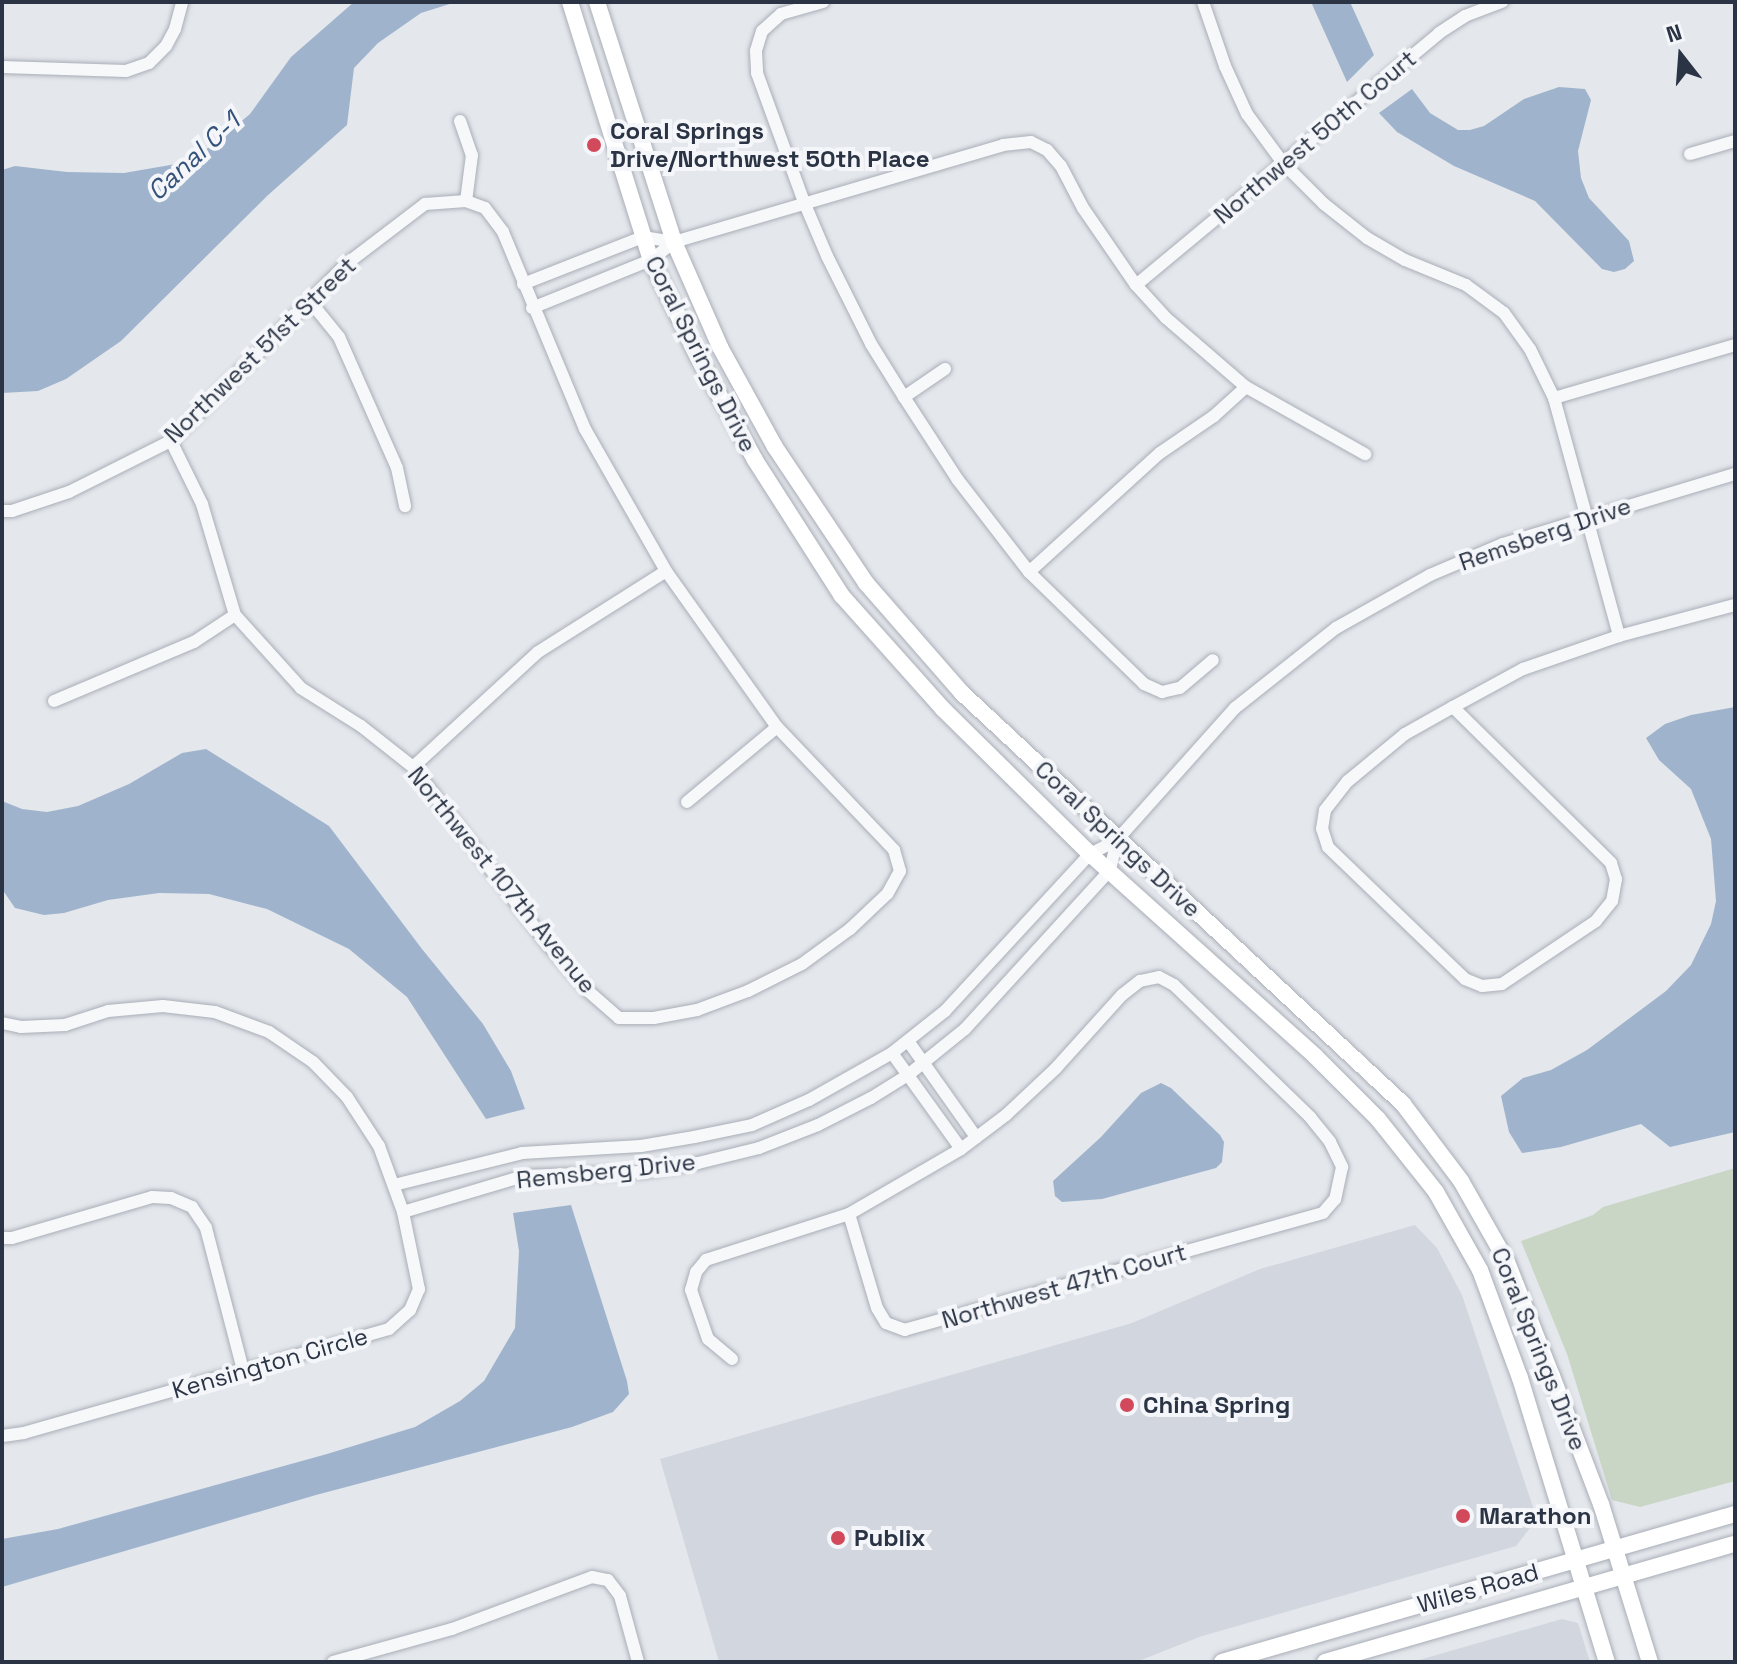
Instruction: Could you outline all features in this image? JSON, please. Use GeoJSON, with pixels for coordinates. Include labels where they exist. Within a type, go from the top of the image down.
{"type":"FeatureCollection","features":[{"type":"Feature","properties":{"kind":"main road","name":"Coral Springs Drive"},"geometry":{"type":"LineString","coordinates":[[570,2],[651,260],[698,357],[755,460],[842,596],[943,709],[1090,854],[1315,1056],[1378,1119],[1436,1192],[1480,1270],[1520,1378],[1607,1662]]}},
{"type":"Feature","properties":{"kind":"main road","name":"Coral Springs Drive"},"geometry":{"type":"LineString","coordinates":[[597,2],[674,242],[720,347],[775,447],[866,583],[962,693],[1117,840],[1335,1037],[1403,1104],[1461,1181],[1512,1276],[1615,1548],[1650,1662]]}},
{"type":"Feature","properties":{"kind":"main road"},"geometry":{"type":"LineString","coordinates":[[1454,1225],[1479,1212]]}},
{"type":"Feature","properties":{"kind":"main road","name":"Wiles Road"},"geometry":{"type":"LineString","coordinates":[[1222,1662],[1735,1514]]}},
{"type":"Feature","properties":{"kind":"main road","name":"Wiles Road"},"geometry":{"type":"LineString","coordinates":[[1325,1662],[1735,1544]]}},
{"type":"Feature","properties":{"kind":"street"},"geometry":{"type":"LineString","coordinates":[[2,67],[126,71],[149,63],[166,46],[175,29],[182,2]]}},
{"type":"Feature","properties":{"kind":"street"},"geometry":{"type":"LineString","coordinates":[[823,2],[781,14],[762,31],[756,51],[757,73],[804,202],[871,344],[958,480],[1029,572],[1144,684],[1162,692],[1180,688],[1213,660]]}},
{"type":"Feature","properties":{"kind":"street"},"geometry":{"type":"LineString","coordinates":[[1203,2],[1225,66],[1247,114],[1283,163],[1324,204],[1367,238],[1405,260],[1466,285],[1504,313],[1530,349],[1554,398],[1619,636]]}},
{"type":"Feature","properties":{"kind":"street"},"geometry":{"type":"LineString","coordinates":[[1459,2],[1465,16]]}},
{"type":"Feature","properties":{"kind":"street","name":"Northwest 50th Court"},"geometry":{"type":"LineString","coordinates":[[1136,285],[1439,33],[1465,16],[1502,2]]}},
{"type":"Feature","properties":{"kind":"street"},"geometry":{"type":"LineString","coordinates":[[460,121],[472,155],[466,201],[485,208],[503,232],[532,308],[585,429],[666,571],[777,727],[687,802]]}},
{"type":"Feature","properties":{"kind":"street"},"geometry":{"type":"LineString","coordinates":[[1690,154],[1735,141]]}},
{"type":"Feature","properties":{"kind":"street"},"geometry":{"type":"LineString","coordinates":[[532,308],[651,260],[674,242],[1003,145],[1031,142],[1047,150],[1061,166],[1083,208],[1136,285],[1166,318],[1246,387],[1365,454]]}},
{"type":"Feature","properties":{"kind":"street","name":"Northwest 51st Street"},"geometry":{"type":"LineString","coordinates":[[2,511],[12,511],[69,492],[171,441],[345,265],[425,204],[466,201]]}},
{"type":"Feature","properties":{"kind":"street"},"geometry":{"type":"LineString","coordinates":[[523,284],[643,237],[674,242]]}},
{"type":"Feature","properties":{"kind":"street"},"geometry":{"type":"LineString","coordinates":[[309,300],[339,337],[397,468],[405,506]]}},
{"type":"Feature","properties":{"kind":"street"},"geometry":{"type":"LineString","coordinates":[[1554,398],[1735,345]]}},
{"type":"Feature","properties":{"kind":"street"},"geometry":{"type":"LineString","coordinates":[[904,397],[945,369]]}},
{"type":"Feature","properties":{"kind":"street"},"geometry":{"type":"LineString","coordinates":[[1029,572],[1160,453],[1214,416],[1246,387]]}},
{"type":"Feature","properties":{"kind":"street","name":"Northwest 107th Avenue"},"geometry":{"type":"LineString","coordinates":[[171,441],[202,504],[235,615],[301,688],[361,726],[413,767],[549,946],[619,1018],[654,1018],[697,1010],[748,991],[802,964],[887,894],[900,871],[894,850],[777,727]]}},
{"type":"Feature","properties":{"kind":"street","name":"Remsberg Drive"},"geometry":{"type":"LineString","coordinates":[[394,1185],[522,1153],[641,1146],[752,1125],[809,1100],[892,1053],[945,1011],[1090,854],[1117,840],[1235,708],[1336,628],[1444,569],[1503,544],[1735,474]]}},
{"type":"Feature","properties":{"kind":"street"},"geometry":{"type":"LineString","coordinates":[[413,767],[538,652],[666,571]]}},
{"type":"Feature","properties":{"kind":"street"},"geometry":{"type":"LineString","coordinates":[[1453,707],[1611,863],[1616,879],[1612,901],[1596,921],[1502,984],[1482,986],[1465,979],[1328,847],[1322,829],[1325,810],[1348,781],[1405,734],[1453,707],[1523,669],[1619,636],[1735,605]]}},
{"type":"Feature","properties":{"kind":"street"},"geometry":{"type":"LineString","coordinates":[[54,701],[194,642],[235,615]]}},
{"type":"Feature","properties":{"kind":"street","name":"Remsberg Drive"},"geometry":{"type":"LineString","coordinates":[[403,1212],[524,1176],[642,1172],[698,1163],[759,1148],[818,1125],[908,1075],[965,1029],[1110,870],[1117,840]]}},
{"type":"Feature","properties":{"kind":"street","name":"Northwest 47th Court"},"geometry":{"type":"LineString","coordinates":[[849,1214],[877,1308],[886,1323],[905,1330],[1323,1213],[1340,1186],[1342,1167],[1330,1142],[1310,1117],[1174,985],[1159,977],[1140,981],[1122,995],[1056,1068],[976,1137]]}},
{"type":"Feature","properties":{"kind":"street","name":"Kensington Circle"},"geometry":{"type":"LineString","coordinates":[[2,1023],[21,1027],[65,1025],[108,1011],[163,1006],[215,1012],[269,1032],[313,1062],[347,1097],[379,1146],[403,1212],[419,1289],[410,1310],[389,1329],[24,1433],[2,1436]]}},
{"type":"Feature","properties":{"kind":"street"},"geometry":{"type":"LineString","coordinates":[[732,1359],[708,1339],[691,1290],[696,1272],[706,1260],[849,1214],[961,1149],[976,1137],[908,1041]]}},
{"type":"Feature","properties":{"kind":"street"},"geometry":{"type":"LineString","coordinates":[[892,1053],[961,1149]]}},
{"type":"Feature","properties":{"kind":"street"},"geometry":{"type":"LineString","coordinates":[[2,1238],[12,1238],[152,1197],[171,1198],[192,1207],[206,1228],[243,1370]]}},
{"type":"Feature","properties":{"kind":"street"},"geometry":{"type":"LineString","coordinates":[[333,1662],[452,1629],[592,1577],[608,1580],[620,1596],[638,1662]]}},
{"type":"Feature","properties":{"kind":"shaded area"},"geometry":{"type":"Polygon","coordinates":[[[1415,1225],[1437,1248],[1462,1295],[1537,1519],[1516,1546],[1202,1636],[1136,1662],[719,1662],[660,1459],[1132,1323],[1260,1269],[1415,1225]]]}},
{"type":"Feature","properties":{"kind":"shaded area"},"geometry":{"type":"Polygon","coordinates":[[[1562,1619],[1578,1623],[1590,1662],[1412,1662],[1562,1619]]]}},
{"type":"Feature","properties":{"kind":"green space"},"geometry":{"type":"Polygon","coordinates":[[[1735,1168],[1735,1481],[1640,1507],[1612,1500],[1567,1354],[1521,1241],[1593,1215],[1603,1207],[1735,1168]]]}},
{"type":"Feature","properties":{"kind":"water","name":"Canal C-1"},"geometry":{"type":"Polygon","coordinates":[[[354,2],[456,2],[421,13],[378,43],[354,68],[347,125],[267,196],[121,341],[66,379],[38,391],[2,393],[2,170],[15,166],[67,172],[124,173],[176,164],[212,146],[250,114],[291,57],[354,2]]]}},
{"type":"Feature","properties":{"kind":"water"},"geometry":{"type":"Polygon","coordinates":[[[1311,2],[1350,2],[1374,55],[1347,82],[1311,2]]]}},
{"type":"Feature","properties":{"kind":"water"},"geometry":{"type":"Polygon","coordinates":[[[1559,87],[1585,89],[1591,100],[1578,151],[1581,178],[1589,198],[1629,241],[1634,261],[1625,269],[1614,272],[1602,269],[1535,201],[1454,166],[1397,132],[1379,113],[1412,89],[1430,113],[1458,130],[1470,130],[1484,126],[1524,99],[1559,87]]]}},
{"type":"Feature","properties":{"kind":"water"},"geometry":{"type":"Polygon","coordinates":[[[1735,707],[1735,1132],[1670,1147],[1641,1124],[1561,1147],[1522,1153],[1509,1132],[1501,1096],[1523,1078],[1551,1070],[1587,1050],[1666,991],[1691,965],[1711,924],[1716,901],[1711,839],[1691,789],[1659,760],[1646,738],[1665,724],[1691,715],[1735,707]]]}},
{"type":"Feature","properties":{"kind":"water"},"geometry":{"type":"Polygon","coordinates":[[[206,749],[329,826],[483,1024],[511,1071],[525,1109],[486,1119],[407,997],[349,949],[267,909],[209,894],[159,893],[108,900],[64,913],[44,915],[15,908],[2,889],[2,801],[22,809],[47,812],[78,806],[129,784],[182,753],[206,749]]]}},
{"type":"Feature","properties":{"kind":"water"},"geometry":{"type":"Polygon","coordinates":[[[1161,1083],[1171,1088],[1220,1135],[1224,1142],[1222,1162],[1216,1168],[1102,1199],[1062,1202],[1055,1196],[1053,1181],[1101,1137],[1141,1093],[1161,1083]]]}},
{"type":"Feature","properties":{"kind":"water"},"geometry":{"type":"Polygon","coordinates":[[[571,1205],[627,1381],[629,1394],[613,1412],[572,1427],[316,1495],[2,1587],[2,1539],[58,1529],[327,1454],[415,1427],[460,1401],[484,1381],[515,1328],[519,1251],[513,1213],[571,1205]]]}},
{"type":"Feature","properties":{"kind":"place","name":"Coral Springs Drive/Northwest 50th Place"},"geometry":{"type":"Point","coordinates":[594,145]}},
{"type":"Feature","properties":{"kind":"place","name":"China Spring"},"geometry":{"type":"Point","coordinates":[1127,1405]}},
{"type":"Feature","properties":{"kind":"place","name":"Marathon"},"geometry":{"type":"Point","coordinates":[1463,1516]}},
{"type":"Feature","properties":{"kind":"place","name":"Publix"},"geometry":{"type":"Point","coordinates":[838,1538]}}]}
